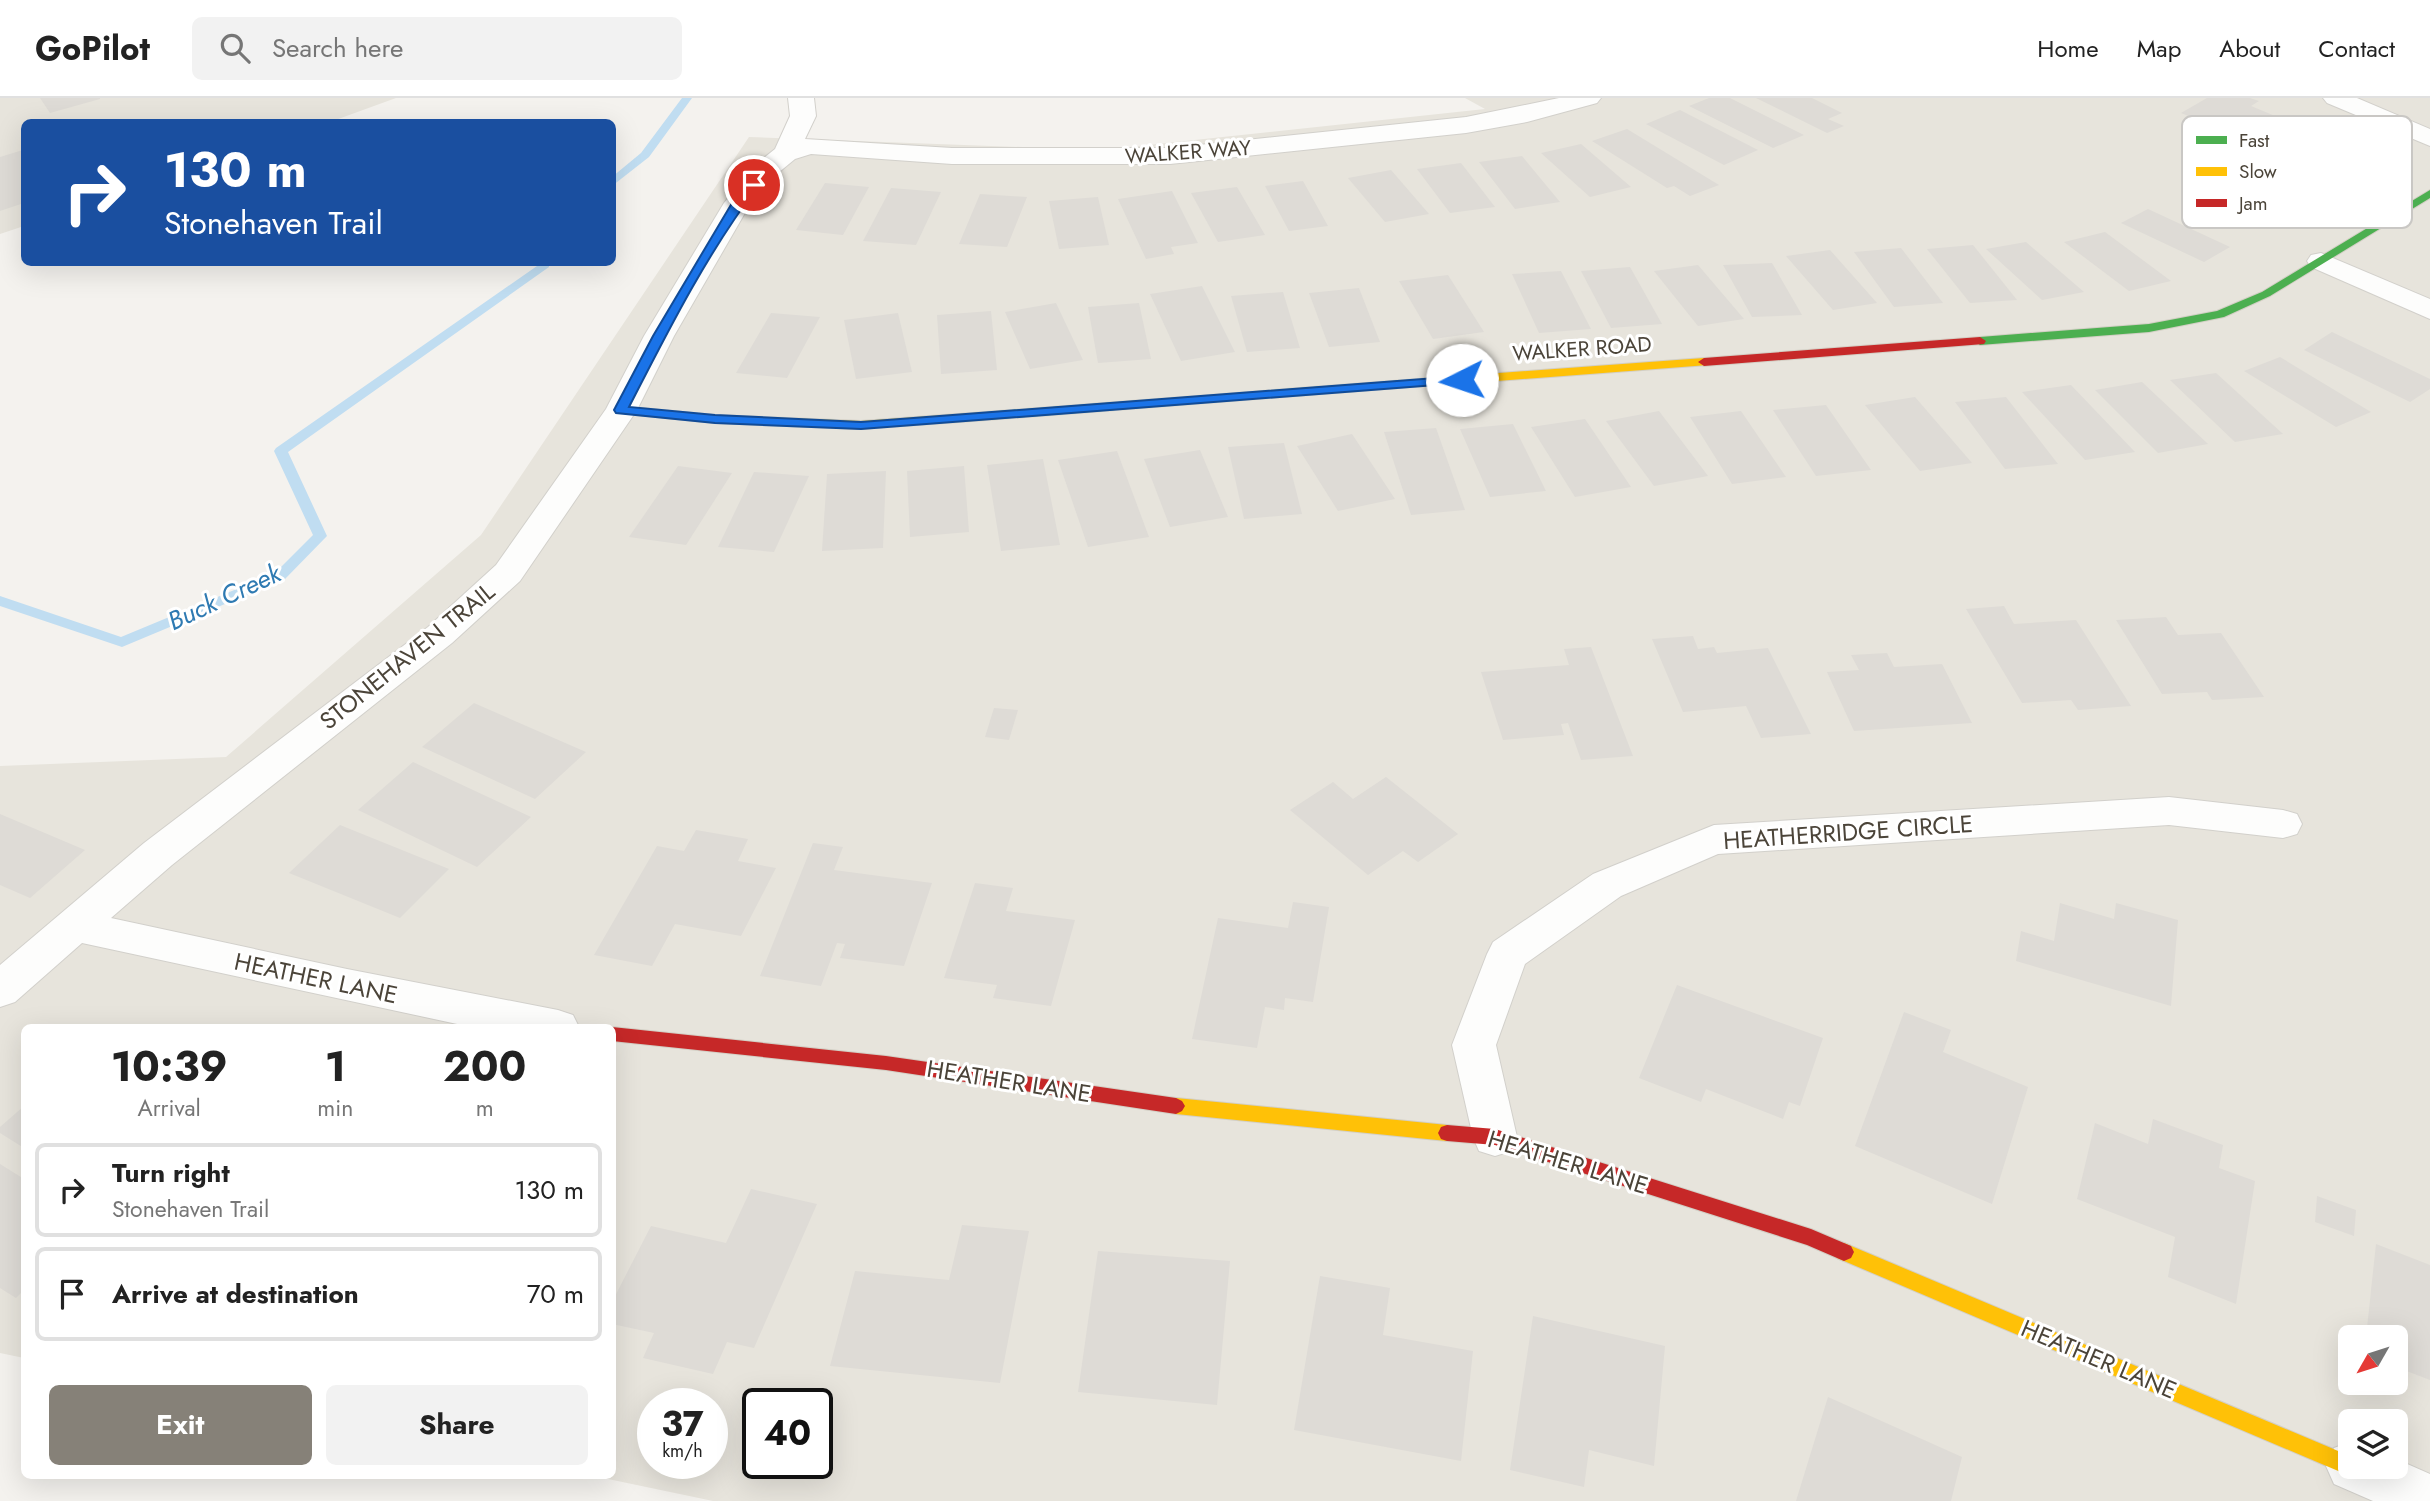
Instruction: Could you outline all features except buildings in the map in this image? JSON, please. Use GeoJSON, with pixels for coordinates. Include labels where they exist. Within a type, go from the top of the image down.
{"type":"FeatureCollection","features":[{"type":"Feature","properties":{"kind":"street","name":"STONEHAVEN TRAIL"},"geometry":{"type":"LineString","coordinates":[[0,990],[159,854],[440,635],[508,573],[621,410],[659,336],[738,203],[769,167],[786,153],[803,116],[802,98]]}},
{"type":"Feature","properties":{"kind":"street","name":"WALKER WAY"},"geometry":{"type":"LineString","coordinates":[[786,153],[810,146],[952,156],[1170,156],[1466,125],[1527,114],[1588,98]]}},
{"type":"Feature","properties":{"kind":"street"},"geometry":{"type":"LineString","coordinates":[[2336,98],[2378,116]]}},
{"type":"Feature","properties":{"kind":"street"},"geometry":{"type":"LineString","coordinates":[[2412,130],[2430,138]]}},
{"type":"Feature","properties":{"kind":"street","name":"WALKER ROAD"},"geometry":{"type":"LineString","coordinates":[[2412,204],[2430,193]]}},
{"type":"Feature","properties":{"kind":"street","name":"WALKER ROAD"},"geometry":{"type":"LineString","coordinates":[[621,410],[715,419],[861,425],[2149,328],[2220,314],[2266,293],[2374,228]]}},
{"type":"Feature","properties":{"kind":"street"},"geometry":{"type":"LineString","coordinates":[[2321,261],[2430,310]]}},
{"type":"Feature","properties":{"kind":"street","name":"HEATHERRIDGE CIRCLE"},"geometry":{"type":"LineString","coordinates":[[1495,1137],[1474,1045],[1508,954],[1607,885],[1714,840],[2169,811],[2283,824]]}},
{"type":"Feature","properties":{"kind":"street","name":"HEATHER LANE"},"geometry":{"type":"LineString","coordinates":[[75,926],[544,1024]]}},
{"type":"Feature","properties":{"kind":"street","name":"HEATHER LANE"},"geometry":{"type":"LineString","coordinates":[[616,1034],[886,1063],[1203,1110],[1495,1137],[1811,1238],[2338,1461]]}},
{"type":"Feature","properties":{"kind":"street","name":"HEATHER LANE"},"geometry":{"type":"LineString","coordinates":[[2381,1479],[2430,1500]]}},
{"type":"Feature","properties":{"kind":"shaded area"},"geometry":{"type":"Polygon","coordinates":[[[0,98],[396,98],[338,119],[21,119],[21,227],[0,234],[0,98]]]}},
{"type":"Feature","properties":{"kind":"shaded area"},"geometry":{"type":"Polygon","coordinates":[[[1465,98],[2430,98],[2430,1501],[713,1501],[608,1479],[616,1479],[616,1024],[21,1024],[21,1357],[0,1353],[0,766],[226,757],[481,535],[749,137],[1101,150],[1485,109],[1465,98]]]}},
{"type":"Feature","properties":{"kind":"waterway","name":"Buck Creek"},"geometry":{"type":"LineString","coordinates":[[616,180],[645,155],[687,98]]}},
{"type":"Feature","properties":{"kind":"waterway","name":"Buck Creek"},"geometry":{"type":"LineString","coordinates":[[0,601],[122,642],[280,576],[320,536],[281,451],[543,266]]}},
{"type":"Feature","properties":{"kind":"traffic: fast"},"geometry":{"type":"LineString","coordinates":[[2412,204],[2430,193]]}},
{"type":"Feature","properties":{"kind":"traffic: fast"},"geometry":{"type":"LineString","coordinates":[[1980,341],[2149,328],[2220,314],[2266,294],[2373,228]]}},
{"type":"Feature","properties":{"kind":"traffic: fast"},"geometry":{"type":"LineString","coordinates":[[986,416],[1432,382]]}},
{"type":"Feature","properties":{"kind":"traffic: slow"},"geometry":{"type":"LineString","coordinates":[[1432,382],[1704,362]]}},
{"type":"Feature","properties":{"kind":"traffic: slow"},"geometry":{"type":"LineString","coordinates":[[621,410],[715,419],[861,425],[986,416]]}},
{"type":"Feature","properties":{"kind":"traffic: slow"},"geometry":{"type":"LineString","coordinates":[[1176,1106],[1447,1133]]}},
{"type":"Feature","properties":{"kind":"traffic: slow"},"geometry":{"type":"LineString","coordinates":[[1844,1252],[2338,1461]]}},
{"type":"Feature","properties":{"kind":"traffic: jam"},"geometry":{"type":"LineString","coordinates":[[1704,362],[1980,341]]}},
{"type":"Feature","properties":{"kind":"traffic: jam"},"geometry":{"type":"LineString","coordinates":[[616,1034],[886,1063],[1176,1106]]}},
{"type":"Feature","properties":{"kind":"traffic: jam"},"geometry":{"type":"LineString","coordinates":[[1447,1133],[1495,1137],[1811,1238],[1844,1252]]}},
{"type":"Feature","properties":{"kind":"route"},"geometry":{"type":"LineString","coordinates":[[754,185],[738,203],[659,336],[621,410],[811,425],[861,425],[1462,380]]}}]}
